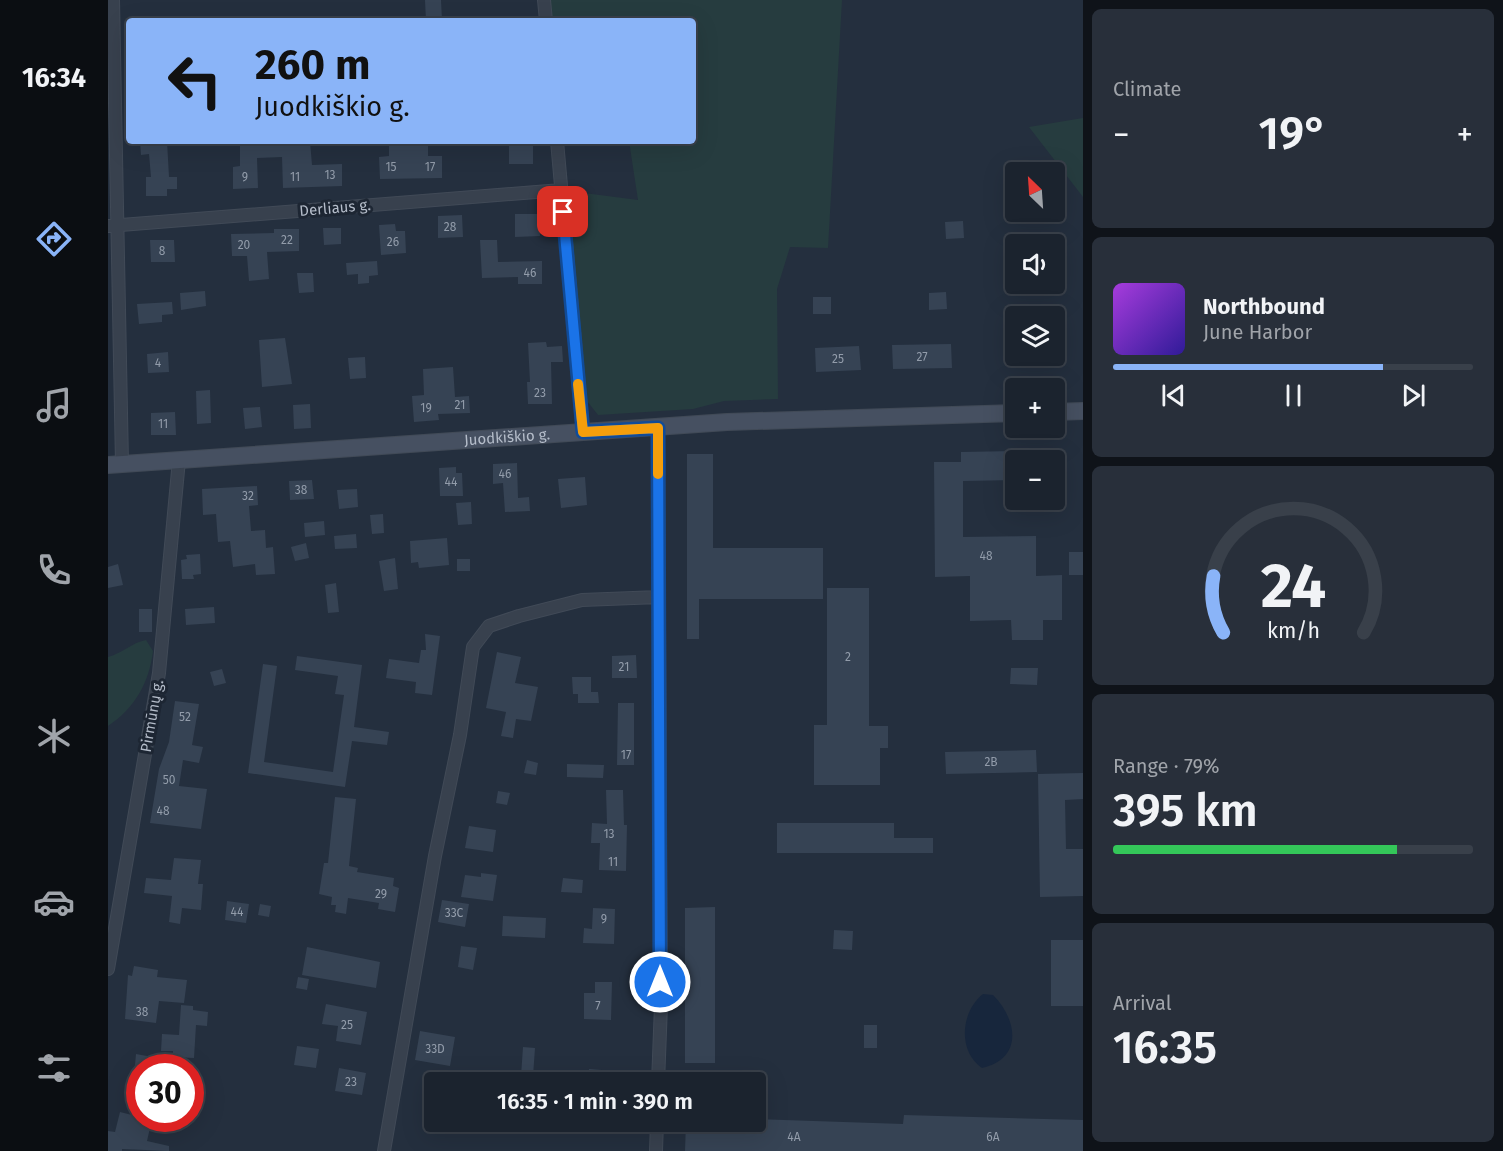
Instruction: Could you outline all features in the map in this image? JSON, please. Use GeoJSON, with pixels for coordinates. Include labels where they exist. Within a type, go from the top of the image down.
{"type":"FeatureCollection","features":[{"type":"Feature","properties":{"kind":"street"},"geometry":{"type":"LineString","coordinates":[[113,0],[115,464]]}},
{"type":"Feature","properties":{"kind":"street"},"geometry":{"type":"LineString","coordinates":[[544,0],[546,18]]}},
{"type":"Feature","properties":{"kind":"street"},"geometry":{"type":"LineString","coordinates":[[557,144],[583,432]]}},
{"type":"Feature","properties":{"kind":"street","name":"Derliaus g."},"geometry":{"type":"LineString","coordinates":[[113,226],[561,190]]}},
{"type":"Feature","properties":{"kind":"street"},"geometry":{"type":"LineString","coordinates":[[1065,412],[1083,411]]}},
{"type":"Feature","properties":{"kind":"street","name":"Juodkiškio g."},"geometry":{"type":"LineString","coordinates":[[115,464],[776,419],[1005,413]]}},
{"type":"Feature","properties":{"kind":"street"},"geometry":{"type":"LineString","coordinates":[[658,428],[661,1005],[658,1072]]}},
{"type":"Feature","properties":{"kind":"street","name":"Pirmūnų g."},"geometry":{"type":"LineString","coordinates":[[108,969],[159,674],[179,460]]}},
{"type":"Feature","properties":{"kind":"street"},"geometry":{"type":"LineString","coordinates":[[384,1151],[435,856],[460,735],[473,647],[489,626],[519,616],[582,600],[659,597]]}},
{"type":"Feature","properties":{"kind":"street"},"geometry":{"type":"LineString","coordinates":[[656,1151],[657,1132]]}},
{"type":"Feature","properties":{"kind":"green space"},"geometry":{"type":"Polygon","coordinates":[[[544,0],[842,0],[828,248],[790,247],[777,289],[778,399],[724,401],[693,409],[598,415],[587,401],[561,190],[638,200],[629,144],[696,144],[696,18],[546,18],[544,0]]]}},
{"type":"Feature","properties":{"kind":"green space"},"geometry":{"type":"Polygon","coordinates":[[[1083,118],[1083,197],[1065,174],[1065,162],[1056,162],[1029,127],[1083,118]]]}},
{"type":"Feature","properties":{"kind":"green space"},"geometry":{"type":"Polygon","coordinates":[[[146,640],[153,651],[144,684],[133,703],[108,726],[108,657],[146,640]]]}},
{"type":"Feature","properties":{"kind":"water"},"geometry":{"type":"Polygon","coordinates":[[[983,994],[993,995],[1001,1005],[1008,1016],[1012,1038],[1005,1056],[982,1068],[969,1052],[965,1031],[970,1010],[983,994]]]}},
{"type":"Feature","properties":{"kind":"building"},"geometry":{"type":"Polygon","coordinates":[[[425,0],[441,0],[442,18],[426,18],[425,0]]]}},
{"type":"Feature","properties":{"kind":"building"},"geometry":{"type":"Polygon","coordinates":[[[140,144],[167,144],[169,177],[177,177],[177,189],[167,189],[167,196],[146,196],[146,177],[151,177],[149,154],[141,155],[140,144]]]}},
{"type":"Feature","properties":{"kind":"building"},"geometry":{"type":"Polygon","coordinates":[[[240,144],[310,144],[312,165],[342,164],[342,186],[283,188],[282,157],[257,158],[258,188],[233,189],[233,167],[240,166],[240,144]]]}},
{"type":"Feature","properties":{"kind":"building"},"geometry":{"type":"Polygon","coordinates":[[[389,144],[428,144],[428,156],[442,156],[442,178],[380,179],[379,157],[389,156],[389,144]]]}},
{"type":"Feature","properties":{"kind":"building"},"geometry":{"type":"Polygon","coordinates":[[[509,144],[533,144],[533,164],[509,164],[509,144]]]}},
{"type":"Feature","properties":{"kind":"building"},"geometry":{"type":"Polygon","coordinates":[[[515,214],[539,214],[540,236],[515,237],[515,214]]]}},
{"type":"Feature","properties":{"kind":"building"},"geometry":{"type":"Polygon","coordinates":[[[462,215],[463,237],[438,238],[438,216],[462,215]]]}},
{"type":"Feature","properties":{"kind":"building"},"geometry":{"type":"Polygon","coordinates":[[[963,221],[964,238],[946,239],[945,222],[963,221]]]}},
{"type":"Feature","properties":{"kind":"building"},"geometry":{"type":"Polygon","coordinates":[[[395,224],[396,231],[405,231],[406,253],[381,255],[379,225],[395,224]]]}},
{"type":"Feature","properties":{"kind":"building"},"geometry":{"type":"Polygon","coordinates":[[[323,228],[341,228],[341,244],[324,245],[323,228]]]}},
{"type":"Feature","properties":{"kind":"building"},"geometry":{"type":"Polygon","coordinates":[[[274,229],[299,229],[299,251],[267,252],[269,279],[249,281],[247,256],[232,256],[231,234],[274,233],[274,229]]]}},
{"type":"Feature","properties":{"kind":"building"},"geometry":{"type":"Polygon","coordinates":[[[150,240],[174,240],[175,262],[151,262],[150,240]]]}},
{"type":"Feature","properties":{"kind":"building"},"geometry":{"type":"Polygon","coordinates":[[[480,240],[497,240],[498,262],[542,261],[542,284],[518,284],[518,277],[482,278],[480,240]]]}},
{"type":"Feature","properties":{"kind":"building"},"geometry":{"type":"Polygon","coordinates":[[[377,261],[378,275],[369,276],[369,283],[358,284],[358,274],[347,275],[346,263],[377,261]]]}},
{"type":"Feature","properties":{"kind":"building"},"geometry":{"type":"Polygon","coordinates":[[[297,273],[313,273],[314,292],[299,293],[297,273]]]}},
{"type":"Feature","properties":{"kind":"building"},"geometry":{"type":"Polygon","coordinates":[[[205,291],[206,306],[181,310],[180,293],[205,291]]]}},
{"type":"Feature","properties":{"kind":"building"},"geometry":{"type":"Polygon","coordinates":[[[946,292],[947,309],[929,310],[929,293],[946,292]]]}},
{"type":"Feature","properties":{"kind":"building"},"geometry":{"type":"Polygon","coordinates":[[[813,297],[831,297],[831,314],[813,314],[813,297]]]}},
{"type":"Feature","properties":{"kind":"building"},"geometry":{"type":"Polygon","coordinates":[[[172,302],[173,314],[162,315],[162,322],[139,324],[137,304],[172,302]]]}},
{"type":"Feature","properties":{"kind":"building"},"geometry":{"type":"Polygon","coordinates":[[[285,338],[292,384],[262,387],[259,340],[285,338]]]}},
{"type":"Feature","properties":{"kind":"building"},"geometry":{"type":"Polygon","coordinates":[[[546,342],[547,347],[562,346],[563,362],[551,362],[552,404],[528,404],[527,382],[530,382],[528,343],[546,342]]]}},
{"type":"Feature","properties":{"kind":"building"},"geometry":{"type":"Polygon","coordinates":[[[951,344],[952,368],[893,369],[892,345],[951,344]]]}},
{"type":"Feature","properties":{"kind":"building"},"geometry":{"type":"Polygon","coordinates":[[[859,346],[861,370],[816,372],[815,348],[859,346]]]}},
{"type":"Feature","properties":{"kind":"building"},"geometry":{"type":"Polygon","coordinates":[[[168,352],[169,372],[148,373],[147,354],[168,352]]]}},
{"type":"Feature","properties":{"kind":"building"},"geometry":{"type":"Polygon","coordinates":[[[365,357],[366,378],[350,379],[348,358],[365,357]]]}},
{"type":"Feature","properties":{"kind":"building"},"geometry":{"type":"Polygon","coordinates":[[[453,367],[455,397],[469,396],[470,413],[438,414],[439,420],[414,422],[412,396],[424,395],[423,369],[453,367]]]}},
{"type":"Feature","properties":{"kind":"building"},"geometry":{"type":"Polygon","coordinates":[[[210,390],[211,423],[197,424],[196,391],[210,390]]]}},
{"type":"Feature","properties":{"kind":"building"},"geometry":{"type":"Polygon","coordinates":[[[310,404],[311,428],[294,429],[293,405],[310,404]]]}},
{"type":"Feature","properties":{"kind":"building"},"geometry":{"type":"Polygon","coordinates":[[[260,407],[262,427],[245,429],[243,408],[260,407]]]}},
{"type":"Feature","properties":{"kind":"building"},"geometry":{"type":"Polygon","coordinates":[[[175,412],[176,435],[151,435],[151,413],[175,412]]]}},
{"type":"Feature","properties":{"kind":"building"},"geometry":{"type":"Polygon","coordinates":[[[1005,451],[1005,480],[963,481],[963,537],[1036,536],[1036,576],[1062,575],[1062,620],[1043,620],[1043,640],[1012,640],[1011,620],[970,621],[970,576],[935,577],[934,462],[961,462],[961,452],[1005,451]]]}},
{"type":"Feature","properties":{"kind":"building"},"geometry":{"type":"Polygon","coordinates":[[[687,454],[713,454],[713,548],[823,548],[823,599],[699,599],[699,639],[687,639],[687,454]]]}},
{"type":"Feature","properties":{"kind":"building"},"geometry":{"type":"Polygon","coordinates":[[[517,463],[518,498],[529,497],[530,511],[505,512],[503,483],[493,484],[493,464],[517,463]]]}},
{"type":"Feature","properties":{"kind":"building"},"geometry":{"type":"Polygon","coordinates":[[[456,467],[456,473],[462,473],[463,496],[440,496],[439,468],[456,467]]]}},
{"type":"Feature","properties":{"kind":"building"},"geometry":{"type":"Polygon","coordinates":[[[585,477],[587,505],[561,508],[558,479],[585,477]]]}},
{"type":"Feature","properties":{"kind":"building"},"geometry":{"type":"Polygon","coordinates":[[[312,480],[314,499],[290,500],[289,481],[312,480]]]}},
{"type":"Feature","properties":{"kind":"building"},"geometry":{"type":"Polygon","coordinates":[[[257,486],[258,505],[249,506],[251,531],[265,530],[266,548],[273,547],[275,574],[256,575],[255,564],[233,567],[230,541],[218,542],[216,514],[203,515],[202,489],[257,486]]]}},
{"type":"Feature","properties":{"kind":"building"},"geometry":{"type":"Polygon","coordinates":[[[357,489],[358,507],[339,509],[337,490],[357,489]]]}},
{"type":"Feature","properties":{"kind":"building"},"geometry":{"type":"Polygon","coordinates":[[[471,502],[472,524],[458,525],[456,503],[471,502]]]}},
{"type":"Feature","properties":{"kind":"building"},"geometry":{"type":"Polygon","coordinates":[[[383,514],[384,533],[372,534],[370,515],[383,514]]]}},
{"type":"Feature","properties":{"kind":"building"},"geometry":{"type":"Polygon","coordinates":[[[324,521],[325,535],[305,537],[304,523],[324,521]]]}},
{"type":"Feature","properties":{"kind":"building"},"geometry":{"type":"Polygon","coordinates":[[[356,534],[357,548],[335,549],[334,536],[356,534]]]}},
{"type":"Feature","properties":{"kind":"building"},"geometry":{"type":"Polygon","coordinates":[[[447,538],[449,565],[419,568],[418,562],[411,563],[410,541],[447,538]]]}},
{"type":"Feature","properties":{"kind":"building"},"geometry":{"type":"Polygon","coordinates":[[[306,543],[309,558],[295,561],[291,547],[306,543]]]}},
{"type":"Feature","properties":{"kind":"building"},"geometry":{"type":"Polygon","coordinates":[[[1069,552],[1083,552],[1083,575],[1069,575],[1069,552]]]}},
{"type":"Feature","properties":{"kind":"building"},"geometry":{"type":"Polygon","coordinates":[[[200,554],[201,574],[193,575],[194,579],[182,579],[181,560],[187,559],[186,555],[200,554]]]}},
{"type":"Feature","properties":{"kind":"building"},"geometry":{"type":"Polygon","coordinates":[[[395,558],[398,589],[384,591],[379,561],[395,558]]]}},
{"type":"Feature","properties":{"kind":"building"},"geometry":{"type":"Polygon","coordinates":[[[457,559],[470,559],[470,571],[457,571],[457,559]]]}},
{"type":"Feature","properties":{"kind":"building"},"geometry":{"type":"Polygon","coordinates":[[[118,564],[123,585],[108,588],[108,567],[118,564]]]}},
{"type":"Feature","properties":{"kind":"building"},"geometry":{"type":"Polygon","coordinates":[[[336,583],[339,612],[328,613],[325,585],[336,583]]]}},
{"type":"Feature","properties":{"kind":"building"},"geometry":{"type":"Polygon","coordinates":[[[827,588],[869,588],[869,726],[888,726],[888,748],[880,748],[880,785],[814,785],[814,725],[827,725],[827,588]]]}},
{"type":"Feature","properties":{"kind":"building"},"geometry":{"type":"Polygon","coordinates":[[[214,607],[215,623],[186,625],[185,609],[214,607]]]}},
{"type":"Feature","properties":{"kind":"building"},"geometry":{"type":"Polygon","coordinates":[[[139,609],[152,609],[152,632],[139,632],[139,609]]]}},
{"type":"Feature","properties":{"kind":"building"},"geometry":{"type":"Polygon","coordinates":[[[425,634],[440,636],[432,695],[415,693],[416,682],[386,678],[389,659],[419,663],[421,650],[426,650],[425,634]]]}},
{"type":"Feature","properties":{"kind":"building"},"geometry":{"type":"Polygon","coordinates":[[[497,652],[521,657],[515,683],[538,687],[531,721],[516,719],[513,738],[501,736],[506,712],[486,708],[497,652]]]}},
{"type":"Feature","properties":{"kind":"building"},"geometry":{"type":"Polygon","coordinates":[[[636,655],[637,678],[612,678],[612,656],[636,655]]]}},
{"type":"Feature","properties":{"kind":"building"},"geometry":{"type":"Polygon","coordinates":[[[297,656],[362,665],[354,727],[389,732],[387,745],[352,741],[345,787],[248,773],[263,664],[277,666],[264,762],[333,772],[344,695],[335,694],[338,676],[295,670],[297,656]]]}},
{"type":"Feature","properties":{"kind":"building"},"geometry":{"type":"Polygon","coordinates":[[[1011,668],[1038,668],[1037,685],[1010,684],[1011,668]]]}},
{"type":"Feature","properties":{"kind":"building"},"geometry":{"type":"Polygon","coordinates":[[[222,669],[226,683],[214,686],[210,672],[222,669]]]}},
{"type":"Feature","properties":{"kind":"building"},"geometry":{"type":"Polygon","coordinates":[[[572,677],[591,677],[591,692],[598,692],[599,703],[578,703],[578,694],[573,694],[572,677]]]}},
{"type":"Feature","properties":{"kind":"building"},"geometry":{"type":"Polygon","coordinates":[[[175,701],[199,704],[192,745],[203,747],[199,763],[183,760],[179,786],[207,789],[201,829],[150,823],[159,769],[169,742],[175,701]]]}},
{"type":"Feature","properties":{"kind":"building"},"geometry":{"type":"Polygon","coordinates":[[[618,703],[634,703],[634,765],[617,765],[618,703]]]}},
{"type":"Feature","properties":{"kind":"building"},"geometry":{"type":"Polygon","coordinates":[[[1036,750],[1037,772],[946,774],[945,752],[1036,750]]]}},
{"type":"Feature","properties":{"kind":"building"},"geometry":{"type":"Polygon","coordinates":[[[527,760],[538,763],[536,775],[524,773],[527,760]]]}},
{"type":"Feature","properties":{"kind":"building"},"geometry":{"type":"Polygon","coordinates":[[[567,764],[604,765],[603,778],[567,777],[567,764]]]}},
{"type":"Feature","properties":{"kind":"building"},"geometry":{"type":"Polygon","coordinates":[[[1083,773],[1083,799],[1065,800],[1066,849],[1083,849],[1083,896],[1040,897],[1038,774],[1083,773]]]}},
{"type":"Feature","properties":{"kind":"building"},"geometry":{"type":"Polygon","coordinates":[[[606,790],[623,790],[624,825],[627,825],[626,871],[599,870],[600,843],[591,843],[592,823],[607,824],[606,790]]]}},
{"type":"Feature","properties":{"kind":"building"},"geometry":{"type":"Polygon","coordinates":[[[498,791],[510,793],[507,805],[496,803],[498,791]]]}},
{"type":"Feature","properties":{"kind":"building"},"geometry":{"type":"Polygon","coordinates":[[[335,797],[356,799],[349,866],[358,868],[357,872],[394,878],[393,886],[399,888],[395,912],[378,909],[379,903],[348,898],[346,914],[335,912],[336,905],[331,905],[332,897],[319,894],[324,863],[328,863],[335,797]]]}},
{"type":"Feature","properties":{"kind":"building"},"geometry":{"type":"Polygon","coordinates":[[[777,823],[894,823],[894,838],[933,838],[933,853],[777,853],[777,823]]]}},
{"type":"Feature","properties":{"kind":"building"},"geometry":{"type":"Polygon","coordinates":[[[469,826],[496,830],[493,852],[465,848],[469,826]]]}},
{"type":"Feature","properties":{"kind":"building"},"geometry":{"type":"Polygon","coordinates":[[[174,858],[201,860],[198,884],[203,884],[201,910],[182,908],[180,924],[169,922],[172,896],[144,893],[146,878],[171,880],[174,858]]]}},
{"type":"Feature","properties":{"kind":"building"},"geometry":{"type":"Polygon","coordinates":[[[481,873],[497,875],[493,901],[461,897],[465,875],[481,877],[481,873]]]}},
{"type":"Feature","properties":{"kind":"building"},"geometry":{"type":"Polygon","coordinates":[[[563,878],[583,880],[582,893],[561,892],[563,878]]]}},
{"type":"Feature","properties":{"kind":"building"},"geometry":{"type":"Polygon","coordinates":[[[442,900],[469,904],[465,927],[438,922],[442,900]]]}},
{"type":"Feature","properties":{"kind":"building"},"geometry":{"type":"Polygon","coordinates":[[[227,901],[249,904],[246,923],[225,920],[227,901]]]}},
{"type":"Feature","properties":{"kind":"building"},"geometry":{"type":"Polygon","coordinates":[[[260,904],[271,906],[269,917],[258,915],[260,904]]]}},
{"type":"Feature","properties":{"kind":"building"},"geometry":{"type":"Polygon","coordinates":[[[715,907],[715,1063],[685,1063],[685,908],[715,907]]]}},
{"type":"Feature","properties":{"kind":"building"},"geometry":{"type":"Polygon","coordinates":[[[593,908],[615,909],[614,944],[583,943],[584,928],[592,929],[593,908]]]}},
{"type":"Feature","properties":{"kind":"building"},"geometry":{"type":"Polygon","coordinates":[[[503,916],[546,918],[545,938],[502,936],[503,916]]]}},
{"type":"Feature","properties":{"kind":"building"},"geometry":{"type":"Polygon","coordinates":[[[834,930],[853,931],[852,950],[833,949],[834,930]]]}},
{"type":"Feature","properties":{"kind":"building"},"geometry":{"type":"Polygon","coordinates":[[[1051,940],[1083,940],[1083,1006],[1051,1006],[1051,940]]]}},
{"type":"Feature","properties":{"kind":"building"},"geometry":{"type":"Polygon","coordinates":[[[461,946],[477,948],[473,970],[458,967],[461,946]]]}},
{"type":"Feature","properties":{"kind":"building"},"geometry":{"type":"Polygon","coordinates":[[[307,947],[380,962],[376,988],[302,975],[307,947]]]}},
{"type":"Feature","properties":{"kind":"building"},"geometry":{"type":"Polygon","coordinates":[[[134,966],[158,970],[157,977],[187,980],[184,1003],[159,1001],[156,1023],[125,1019],[128,975],[132,976],[134,966]]]}},
{"type":"Feature","properties":{"kind":"building"},"geometry":{"type":"Polygon","coordinates":[[[298,977],[309,979],[307,990],[296,988],[298,977]]]}},
{"type":"Feature","properties":{"kind":"building"},"geometry":{"type":"Polygon","coordinates":[[[595,982],[612,982],[611,1020],[584,1019],[584,993],[595,993],[595,982]]]}},
{"type":"Feature","properties":{"kind":"building"},"geometry":{"type":"Polygon","coordinates":[[[326,1004],[367,1012],[361,1045],[336,1041],[338,1026],[322,1024],[326,1004]]]}},
{"type":"Feature","properties":{"kind":"building"},"geometry":{"type":"Polygon","coordinates":[[[181,1005],[193,1006],[193,1010],[208,1012],[207,1026],[196,1025],[194,1054],[173,1054],[173,1051],[161,1051],[162,1034],[179,1035],[181,1005]]]}},
{"type":"Feature","properties":{"kind":"building"},"geometry":{"type":"Polygon","coordinates":[[[864,1025],[877,1025],[877,1048],[864,1048],[864,1025]]]}},
{"type":"Feature","properties":{"kind":"building"},"geometry":{"type":"Polygon","coordinates":[[[420,1031],[455,1037],[450,1066],[415,1060],[420,1031]]]}},
{"type":"Feature","properties":{"kind":"building"},"geometry":{"type":"Polygon","coordinates":[[[297,1046],[319,1049],[316,1068],[294,1065],[297,1046]]]}},
{"type":"Feature","properties":{"kind":"building"},"geometry":{"type":"Polygon","coordinates":[[[523,1047],[535,1048],[533,1072],[521,1072],[523,1047]]]}},
{"type":"Feature","properties":{"kind":"building"},"geometry":{"type":"Polygon","coordinates":[[[339,1068],[366,1073],[362,1095],[335,1091],[339,1068]]]}},
{"type":"Feature","properties":{"kind":"building"},"geometry":{"type":"Polygon","coordinates":[[[589,1069],[614,1071],[614,1072],[589,1072],[589,1069]]]}},
{"type":"Feature","properties":{"kind":"building"},"geometry":{"type":"Polygon","coordinates":[[[120,1112],[126,1114],[126,1132],[149,1132],[147,1141],[169,1146],[169,1151],[122,1149],[122,1151],[108,1151],[108,1131],[115,1132],[120,1112]]]}},
{"type":"Feature","properties":{"kind":"building"},"geometry":{"type":"Polygon","coordinates":[[[904,1115],[1083,1120],[1083,1151],[685,1151],[686,1132],[766,1132],[766,1119],[903,1124],[904,1115]]]}},
{"type":"Feature","properties":{"kind":"slow traffic"},"geometry":{"type":"LineString","coordinates":[[578,384],[583,432],[658,428],[658,474]]}},
{"type":"Feature","properties":{"kind":"route"},"geometry":{"type":"LineString","coordinates":[[563,212],[583,432],[658,428],[660,982]]}}]}
